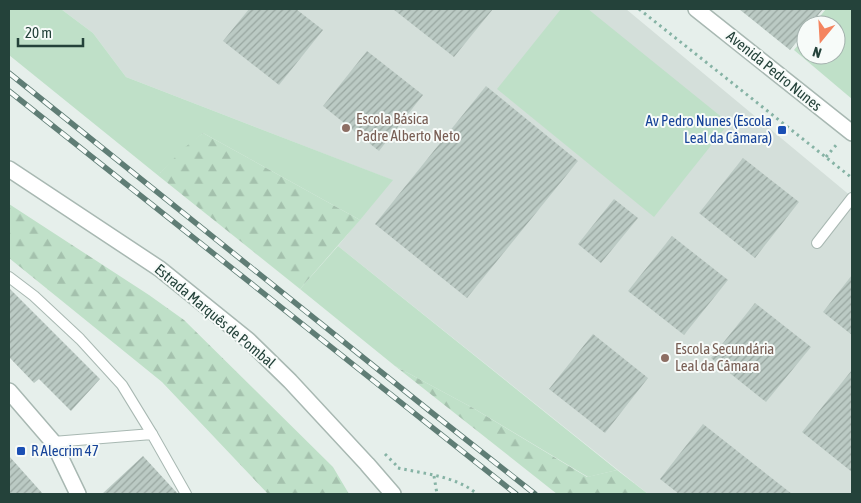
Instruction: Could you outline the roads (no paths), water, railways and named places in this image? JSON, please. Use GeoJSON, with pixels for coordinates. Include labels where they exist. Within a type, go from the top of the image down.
{"type":"FeatureCollection","features":[{"type":"Feature","properties":{"kind":"street","name":"Avenida Pedro Nunes"},"geometry":{"type":"LineString","coordinates":[[696,9],[852,134]]}},
{"type":"Feature","properties":{"kind":"street","name":"Estrada Marquês de Pombal"},"geometry":{"type":"LineString","coordinates":[[9,170],[160,269],[248,340],[290,381],[393,494]]}},
{"type":"Feature","properties":{"kind":"street"},"geometry":{"type":"LineString","coordinates":[[9,391],[53,442],[78,494]]}},
{"type":"Feature","properties":{"kind":"lane"},"geometry":{"type":"LineString","coordinates":[[817,243],[852,198]]}},
{"type":"Feature","properties":{"kind":"lane"},"geometry":{"type":"LineString","coordinates":[[9,277],[34,296],[80,339],[122,384],[186,494]]}},
{"type":"Feature","properties":{"kind":"lane"},"geometry":{"type":"LineString","coordinates":[[53,442],[152,434]]}},
{"type":"Feature","properties":{"kind":"railway"},"geometry":{"type":"LineString","coordinates":[[9,73],[535,494]]}},
{"type":"Feature","properties":{"kind":"railway"},"geometry":{"type":"LineString","coordinates":[[9,91],[516,494]]}},
{"type":"Feature","properties":{"kind":"place","name":"Escola Básica Padre Alberto Neto"},"geometry":{"type":"Point","coordinates":[346,128]}},
{"type":"Feature","properties":{"kind":"place","name":"Av Pedro Nunes (Escola Leal da Câmara)"},"geometry":{"type":"Point","coordinates":[782,130]}},
{"type":"Feature","properties":{"kind":"place","name":"Escola Secundária Leal da Câmara"},"geometry":{"type":"Point","coordinates":[665,358]}},
{"type":"Feature","properties":{"kind":"place","name":"R Alecrim 47"},"geometry":{"type":"Point","coordinates":[21,451]}}]}
